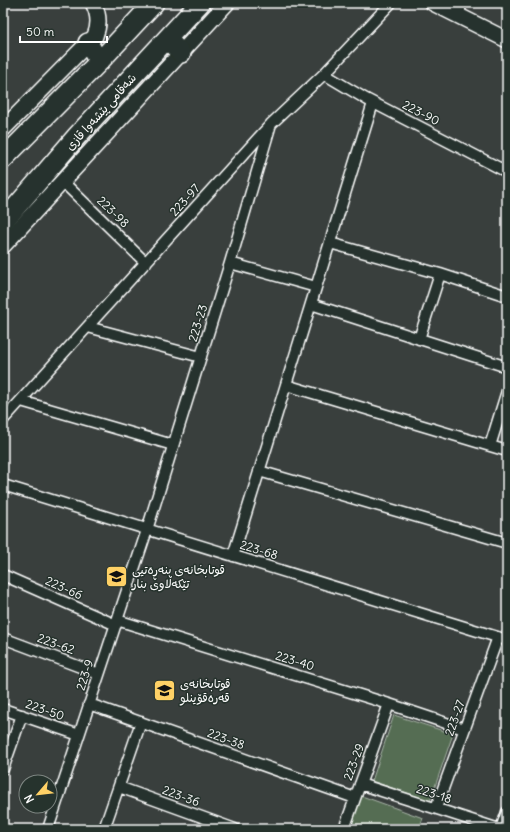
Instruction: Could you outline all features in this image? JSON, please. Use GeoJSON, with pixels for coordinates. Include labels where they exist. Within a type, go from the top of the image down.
{"type":"FeatureCollection","features":[{"type":"Feature","properties":{"kind":"highway"},"geometry":{"type":"LineString","coordinates":[[6,157],[99,62],[154,3]]}},
{"type":"Feature","properties":{"kind":"highway","name":"شەقامی پێشەوا قازی"},"geometry":{"type":"LineString","coordinates":[[3,222],[77,136],[200,3]]}},
{"type":"Feature","properties":{"kind":"highway"},"geometry":{"type":"LineString","coordinates":[[167,39],[181,52]]}},
{"type":"Feature","properties":{"kind":"highway"},"geometry":{"type":"LineString","coordinates":[[88,43],[99,62]]}},
{"type":"Feature","properties":{"kind":"highway"},"geometry":{"type":"LineString","coordinates":[[3,216],[30,191]]}},
{"type":"Feature","properties":{"kind":"street"},"geometry":{"type":"LineString","coordinates":[[3,129],[95,36],[99,24],[98,14],[93,3]]}},
{"type":"Feature","properties":{"kind":"street"},"geometry":{"type":"LineString","coordinates":[[3,246],[228,3]]}},
{"type":"Feature","properties":{"kind":"street","name":"223-97"},"geometry":{"type":"LineString","coordinates":[[3,420],[271,124],[324,74],[391,3]]}},
{"type":"Feature","properties":{"kind":"street"},"geometry":{"type":"LineString","coordinates":[[433,3],[460,10],[507,40]]}},
{"type":"Feature","properties":{"kind":"street","name":"223-90"},"geometry":{"type":"LineString","coordinates":[[324,74],[373,103],[507,172]]}},
{"type":"Feature","properties":{"kind":"street"},"geometry":{"type":"LineString","coordinates":[[233,556],[373,103]]}},
{"type":"Feature","properties":{"kind":"street","name":"223-23"},"geometry":{"type":"LineString","coordinates":[[147,530],[201,358],[271,124]]}},
{"type":"Feature","properties":{"kind":"street","name":"223-98"},"geometry":{"type":"LineString","coordinates":[[62,181],[146,263]]}},
{"type":"Feature","properties":{"kind":"street"},"geometry":{"type":"LineString","coordinates":[[330,243],[440,274],[507,296]]}},
{"type":"Feature","properties":{"kind":"street"},"geometry":{"type":"LineString","coordinates":[[230,263],[316,287]]}},
{"type":"Feature","properties":{"kind":"street"},"geometry":{"type":"LineString","coordinates":[[419,339],[440,274]]}},
{"type":"Feature","properties":{"kind":"street"},"geometry":{"type":"LineString","coordinates":[[311,304],[507,367]]}},
{"type":"Feature","properties":{"kind":"street"},"geometry":{"type":"LineString","coordinates":[[88,327],[201,358]]}},
{"type":"Feature","properties":{"kind":"street"},"geometry":{"type":"LineString","coordinates":[[286,385],[507,451]]}},
{"type":"Feature","properties":{"kind":"street"},"geometry":{"type":"LineString","coordinates":[[490,446],[507,391]]}},
{"type":"Feature","properties":{"kind":"street"},"geometry":{"type":"LineString","coordinates":[[21,400],[173,445]]}},
{"type":"Feature","properties":{"kind":"street"},"geometry":{"type":"LineString","coordinates":[[259,471],[507,543]]}},
{"type":"Feature","properties":{"kind":"street","name":"223-68"},"geometry":{"type":"LineString","coordinates":[[3,486],[502,638]]}},
{"type":"Feature","properties":{"kind":"street","name":"223-9"},"geometry":{"type":"LineString","coordinates":[[48,829],[147,530]]}},
{"type":"Feature","properties":{"kind":"street","name":"223-66"},"geometry":{"type":"LineString","coordinates":[[3,576],[116,622]]}},
{"type":"Feature","properties":{"kind":"street","name":"223-40"},"geometry":{"type":"LineString","coordinates":[[116,622],[389,704],[464,729]]}},
{"type":"Feature","properties":{"kind":"street","name":"223-62"},"geometry":{"type":"LineString","coordinates":[[3,638],[99,674]]}},
{"type":"Feature","properties":{"kind":"street","name":"223-27"},"geometry":{"type":"LineString","coordinates":[[436,808],[464,729],[502,638]]}},
{"type":"Feature","properties":{"kind":"street","name":"223-38"},"geometry":{"type":"LineString","coordinates":[[89,704],[355,798]]}},
{"type":"Feature","properties":{"kind":"street","name":"223-29"},"geometry":{"type":"LineString","coordinates":[[344,829],[389,704]]}},
{"type":"Feature","properties":{"kind":"street","name":"223-50"},"geometry":{"type":"LineString","coordinates":[[3,709],[79,735]]}},
{"type":"Feature","properties":{"kind":"street"},"geometry":{"type":"LineString","coordinates":[[3,769],[22,716]]}},
{"type":"Feature","properties":{"kind":"street"},"geometry":{"type":"LineString","coordinates":[[104,829],[141,722]]}},
{"type":"Feature","properties":{"kind":"street","name":"223-18"},"geometry":{"type":"LineString","coordinates":[[360,784],[500,829]]}},
{"type":"Feature","properties":{"kind":"street","name":"223-36"},"geometry":{"type":"LineString","coordinates":[[119,786],[235,829]]}},
{"type":"Feature","properties":{"kind":"street"},"geometry":{"type":"LineString","coordinates":[[500,829],[507,812]]}},
{"type":"Feature","properties":{"kind":"green space"},"geometry":{"type":"Polygon","coordinates":[[[394,715],[453,734],[430,801],[372,781],[394,715]]]}},
{"type":"Feature","properties":{"kind":"green space"},"geometry":{"type":"Polygon","coordinates":[[[359,795],[423,818],[419,829],[347,829],[359,795]]]}},
{"type":"Feature","properties":{"kind":"place","name":"قوتابخانەی بنەڕەتیی تێکەڵاوی بنار"},"geometry":{"type":"Point","coordinates":[117,577]}},
{"type":"Feature","properties":{"kind":"place","name":"قوتابخانەی قەرەقۆینلو"},"geometry":{"type":"Point","coordinates":[165,691]}}]}
